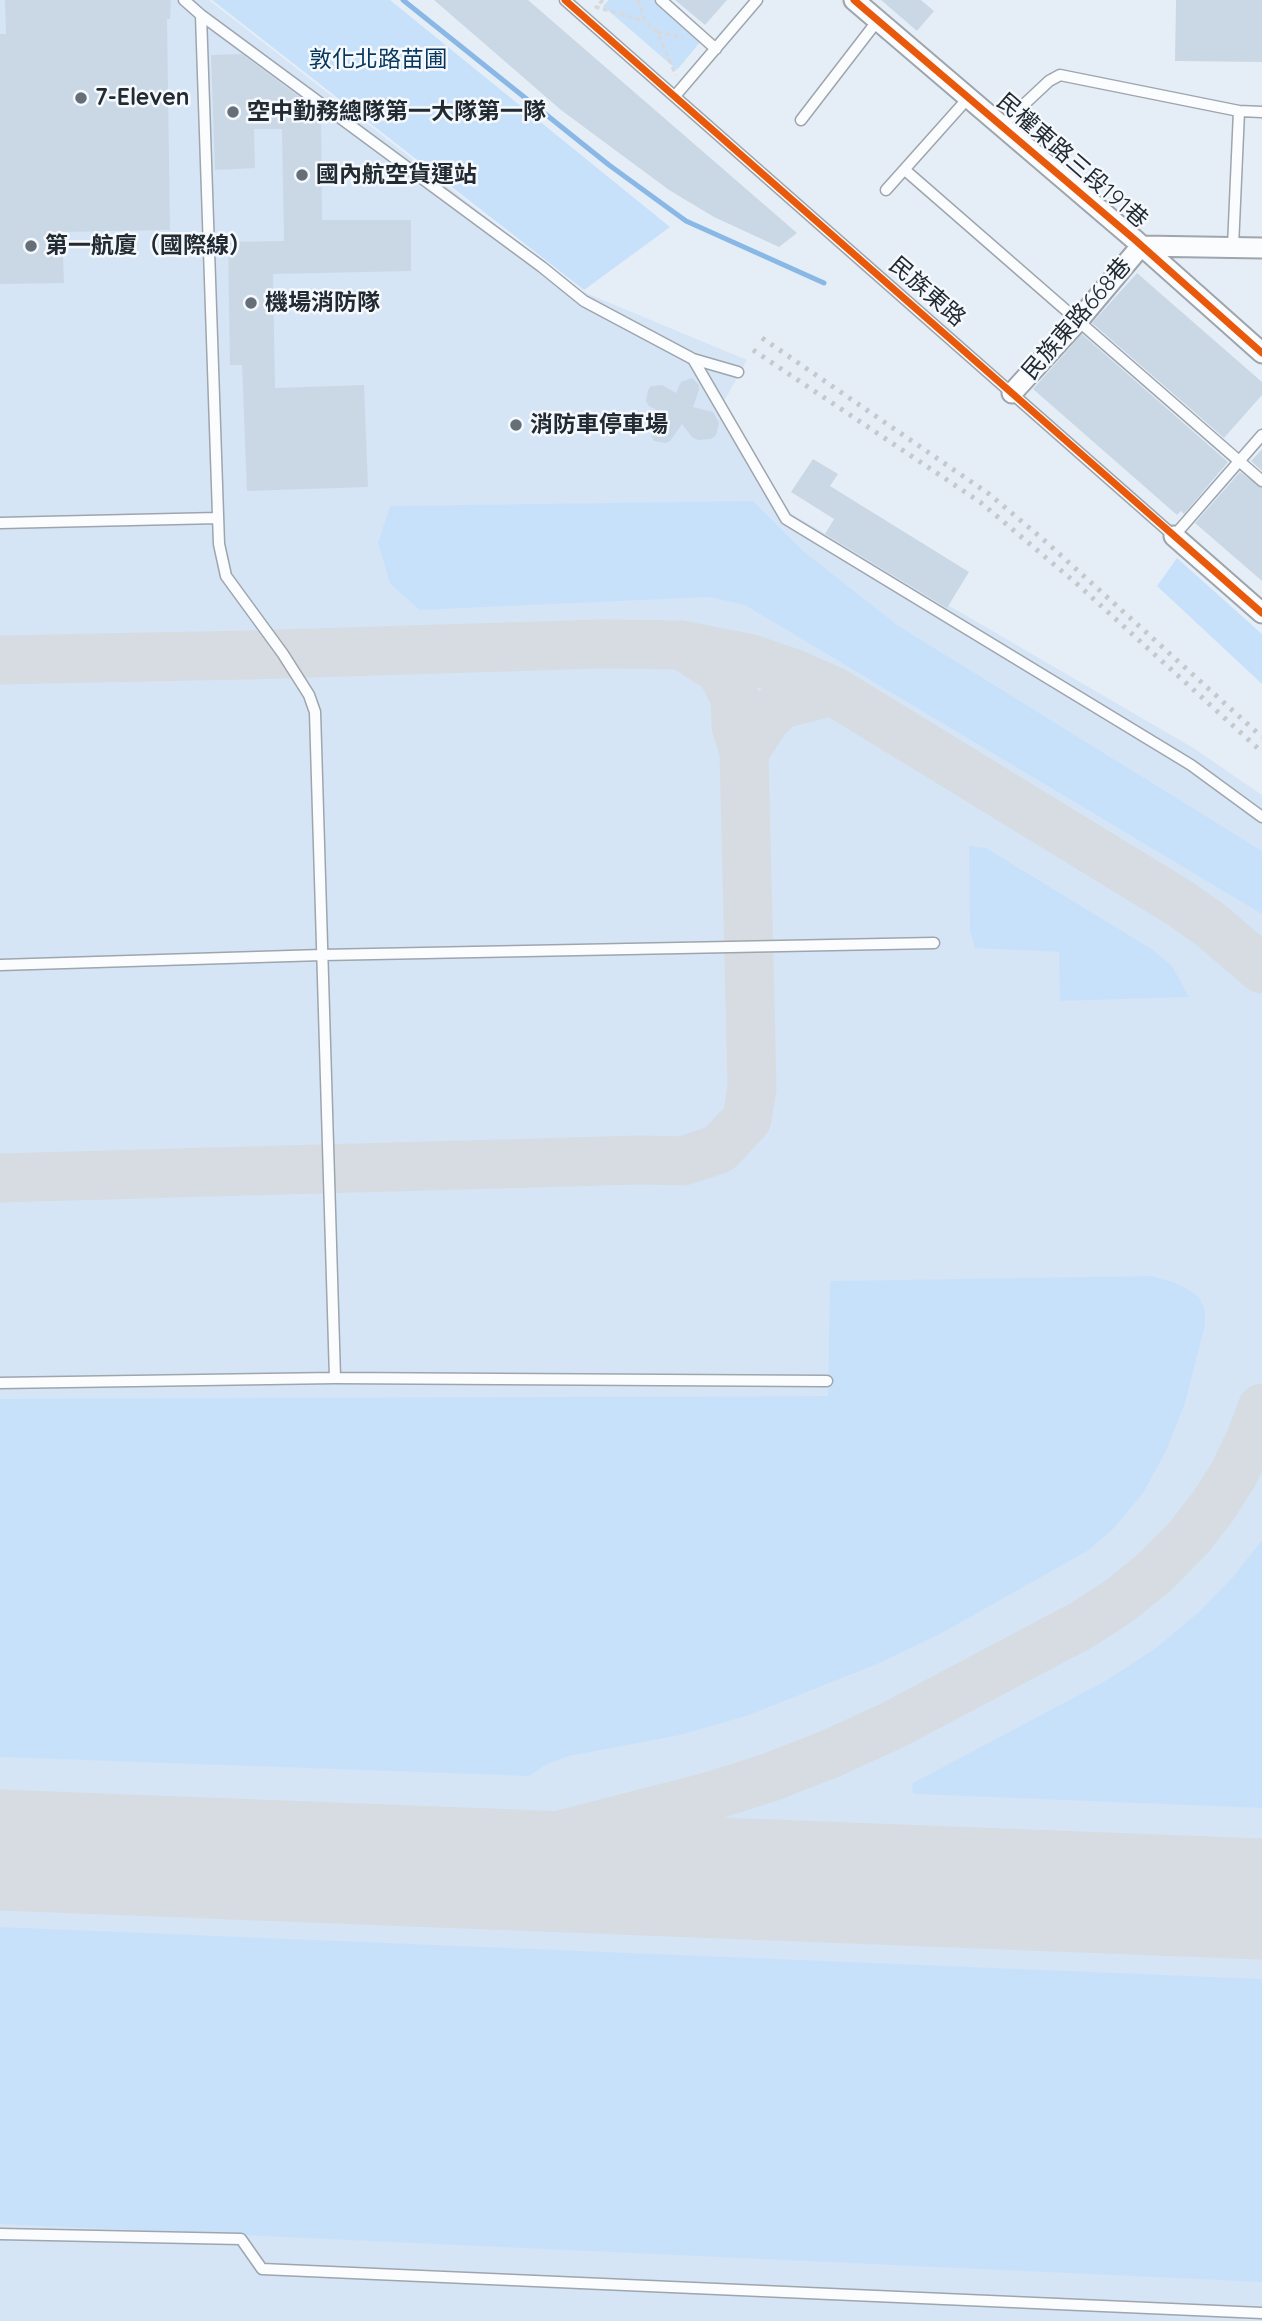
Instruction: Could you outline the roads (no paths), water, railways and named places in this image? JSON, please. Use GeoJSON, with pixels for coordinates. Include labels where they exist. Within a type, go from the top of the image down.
{"type":"FeatureCollection","features":[{"type":"Feature","properties":{"kind":"street","name":"民權東路三段191巷"},"geometry":{"type":"LineString","coordinates":[[854,0],[1262,353]]}},
{"type":"Feature","properties":{"kind":"street","name":"民族東路668巷"},"geometry":{"type":"LineString","coordinates":[[1012,393],[1141,246]]}},
{"type":"Feature","properties":{"kind":"street"},"geometry":{"type":"LineString","coordinates":[[1141,246],[1262,248]]}},
{"type":"Feature","properties":{"kind":"street","name":"民族東路"},"geometry":{"type":"LineString","coordinates":[[1174,536],[1262,613]]}},
{"type":"Feature","properties":{"kind":"lane"},"geometry":{"type":"LineString","coordinates":[[184,0],[584,301],[693,359],[738,372]]}},
{"type":"Feature","properties":{"kind":"lane","name":"民族東路"},"geometry":{"type":"LineString","coordinates":[[565,0],[1174,536]]}},
{"type":"Feature","properties":{"kind":"lane"},"geometry":{"type":"LineString","coordinates":[[661,0],[716,49]]}},
{"type":"Feature","properties":{"kind":"lane"},"geometry":{"type":"LineString","coordinates":[[675,96],[757,0]]}},
{"type":"Feature","properties":{"kind":"lane"},"geometry":{"type":"LineString","coordinates":[[201,15],[219,544],[226,576],[283,654],[309,695],[315,712],[335,1378]]}},
{"type":"Feature","properties":{"kind":"lane"},"geometry":{"type":"LineString","coordinates":[[801,120],[878,20]]}},
{"type":"Feature","properties":{"kind":"lane"},"geometry":{"type":"LineString","coordinates":[[1001,126],[1049,81],[1060,75],[1239,111],[1262,112]]}},
{"type":"Feature","properties":{"kind":"lane"},"geometry":{"type":"LineString","coordinates":[[886,190],[969,97]]}},
{"type":"Feature","properties":{"kind":"lane"},"geometry":{"type":"LineString","coordinates":[[1233,247],[1239,111]]}},
{"type":"Feature","properties":{"kind":"lane"},"geometry":{"type":"LineString","coordinates":[[905,170],[1262,481]]}},
{"type":"Feature","properties":{"kind":"lane"},"geometry":{"type":"LineString","coordinates":[[693,359],[786,519],[1191,765],[1262,817]]}},
{"type":"Feature","properties":{"kind":"lane"},"geometry":{"type":"LineString","coordinates":[[1174,536],[1262,435]]}},
{"type":"Feature","properties":{"kind":"lane"},"geometry":{"type":"LineString","coordinates":[[0,523],[218,518]]}},
{"type":"Feature","properties":{"kind":"lane"},"geometry":{"type":"LineString","coordinates":[[0,965],[322,955],[934,943]]}},
{"type":"Feature","properties":{"kind":"lane"},"geometry":{"type":"LineString","coordinates":[[0,1383],[335,1378],[827,1381]]}},
{"type":"Feature","properties":{"kind":"lane"},"geometry":{"type":"LineString","coordinates":[[0,2234],[241,2239],[262,2269],[1262,2313]]}},
{"type":"Feature","properties":{"kind":"waterway"},"geometry":{"type":"LineString","coordinates":[[403,0],[609,165],[686,221],[824,283]]}},
{"type":"Feature","properties":{"kind":"railway"},"geometry":{"type":"LineString","coordinates":[[762,338],[989,494],[1045,541],[1262,737]]}},
{"type":"Feature","properties":{"kind":"railway"},"geometry":{"type":"LineString","coordinates":[[753,350],[980,502],[1076,583],[1262,752]]}},
{"type":"Feature","properties":{"kind":"place","name":"7-Eleven"},"geometry":{"type":"Point","coordinates":[81,98]}},
{"type":"Feature","properties":{"kind":"place","name":"空中勤務總隊第一大隊第一隊"},"geometry":{"type":"Point","coordinates":[233,112]}},
{"type":"Feature","properties":{"kind":"place","name":"國內航空貨運站"},"geometry":{"type":"Point","coordinates":[302,175]}},
{"type":"Feature","properties":{"kind":"place","name":"第一航廈（國際線）"},"geometry":{"type":"Point","coordinates":[31,246]}},
{"type":"Feature","properties":{"kind":"place","name":"機場消防隊"},"geometry":{"type":"Point","coordinates":[251,303]}},
{"type":"Feature","properties":{"kind":"place","name":"消防車停車場"},"geometry":{"type":"Point","coordinates":[516,425]}},
{"type":"Feature","properties":{"kind":"park label","name":"敦化北路苗圃"},"geometry":{"type":"Point","coordinates":[378,60]}}]}
